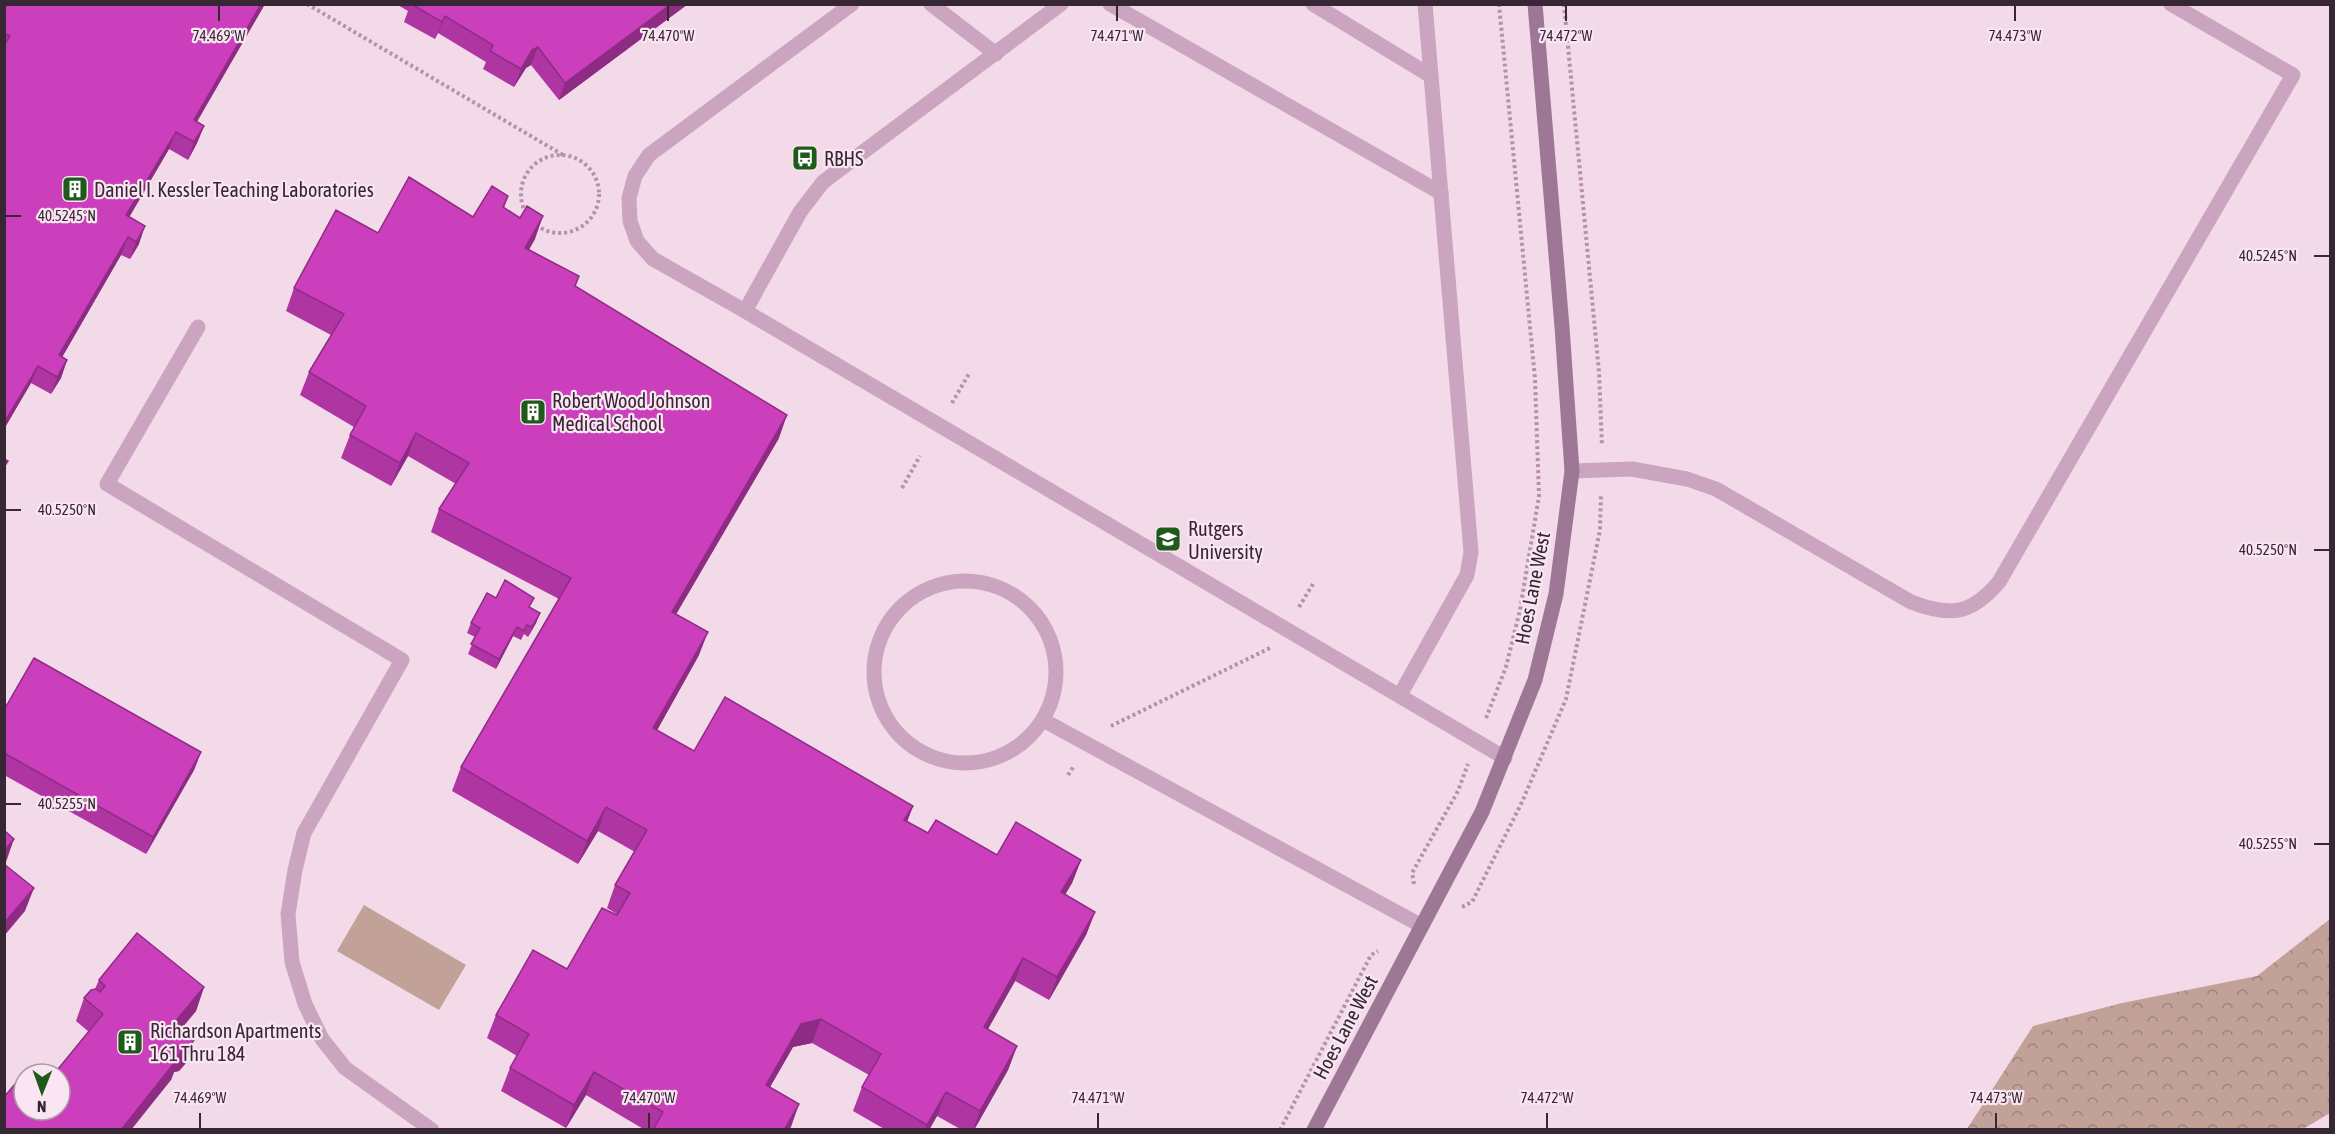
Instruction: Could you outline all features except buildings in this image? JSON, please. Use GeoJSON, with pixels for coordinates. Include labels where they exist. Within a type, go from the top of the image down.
{"type":"FeatureCollection","features":[{"type":"Feature","properties":{"kind":"street","name":"Hoes Lane West"},"geometry":{"type":"LineString","coordinates":[[1314,1130],[1482,812],[1535,680],[1556,594],[1572,471],[1562,316],[1535,4]]}},
{"type":"Feature","properties":{"kind":"lane"},"geometry":{"type":"LineString","coordinates":[[852,4],[649,155],[635,176],[629,198],[630,220],[637,241],[653,259],[1505,758]]}},
{"type":"Feature","properties":{"kind":"lane"},"geometry":{"type":"LineString","coordinates":[[931,4],[996,54]]}},
{"type":"Feature","properties":{"kind":"lane"},"geometry":{"type":"LineString","coordinates":[[745,311],[800,212],[823,182],[1061,4]]}},
{"type":"Feature","properties":{"kind":"lane"},"geometry":{"type":"LineString","coordinates":[[1110,4],[1441,193]]}},
{"type":"Feature","properties":{"kind":"lane"},"geometry":{"type":"LineString","coordinates":[[1312,4],[1431,76]]}},
{"type":"Feature","properties":{"kind":"lane"},"geometry":{"type":"LineString","coordinates":[[1400,695],[1467,575],[1472,552],[1425,4]]}},
{"type":"Feature","properties":{"kind":"lane"},"geometry":{"type":"LineString","coordinates":[[1572,471],[1632,469],[1687,479],[1716,489],[1911,602],[1932,610],[1962,611],[1989,594],[1999,582],[2293,75],[2170,4]]}},
{"type":"Feature","properties":{"kind":"lane"},"geometry":{"type":"LineString","coordinates":[[198,327],[107,484],[402,660],[304,833],[288,914],[292,962],[305,1004],[322,1039],[345,1068],[432,1130]]}},
{"type":"Feature","properties":{"kind":"lane"},"geometry":{"type":"LineString","coordinates":[[957,581],[976,581],[1012,594],[1027,605],[1040,620],[1053,646],[1056,664],[1054,693],[1043,720],[1009,753],[992,760],[973,764],[954,763],[935,759],[918,751],[903,740],[891,725],[879,699],[874,663],[883,633],[898,610],[922,592],[939,585],[957,581]]}},
{"type":"Feature","properties":{"kind":"lane"},"geometry":{"type":"LineString","coordinates":[[1043,720],[1422,926]]}},
{"type":"Feature","properties":{"kind":"path"},"geometry":{"type":"LineString","coordinates":[[307,4],[563,155],[574,157],[591,170],[600,195],[597,208],[580,228],[554,233],[531,220],[522,202],[522,183],[528,171],[538,162],[549,156],[563,155]]}},
{"type":"Feature","properties":{"kind":"path"},"geometry":{"type":"LineString","coordinates":[[1422,926],[1412,873],[1458,791],[1506,667],[1520,610],[1539,496],[1535,379],[1499,4]]}},
{"type":"Feature","properties":{"kind":"path"},"geometry":{"type":"LineString","coordinates":[[948,408],[969,372]]}},
{"type":"Feature","properties":{"kind":"path"},"geometry":{"type":"LineString","coordinates":[[902,488],[920,456]]}},
{"type":"Feature","properties":{"kind":"path"},"geometry":{"type":"LineString","coordinates":[[1298,610],[1313,584]]}},
{"type":"Feature","properties":{"kind":"path"},"geometry":{"type":"LineString","coordinates":[[1112,726],[1278,644]]}},
{"type":"Feature","properties":{"kind":"green space"},"geometry":{"type":"Polygon","coordinates":[[[364,905],[466,965],[439,1010],[337,951],[364,905]]]}},
{"type":"Feature","properties":{"kind":"green space"},"geometry":{"type":"Polygon","coordinates":[[[2330,919],[2330,1113],[2303,1129],[1967,1129],[2033,1026],[2122,1003],[2257,976],[2330,919]]]}},
{"type":"Feature","properties":{"kind":"place","name":"RBHS"},"geometry":{"type":"Point","coordinates":[805,158]}},
{"type":"Feature","properties":{"kind":"place","name":"Daniel I. Kessler Teaching Laboratories"},"geometry":{"type":"Point","coordinates":[75,189]}},
{"type":"Feature","properties":{"kind":"place","name":"Robert Wood Johnson Medical School"},"geometry":{"type":"Point","coordinates":[533,412]}},
{"type":"Feature","properties":{"kind":"place","name":"Rutgers University"},"geometry":{"type":"Point","coordinates":[1168,539]}},
{"type":"Feature","properties":{"kind":"place","name":"Richardson Apartments 161 Thru 184"},"geometry":{"type":"Point","coordinates":[130,1042]}}]}
